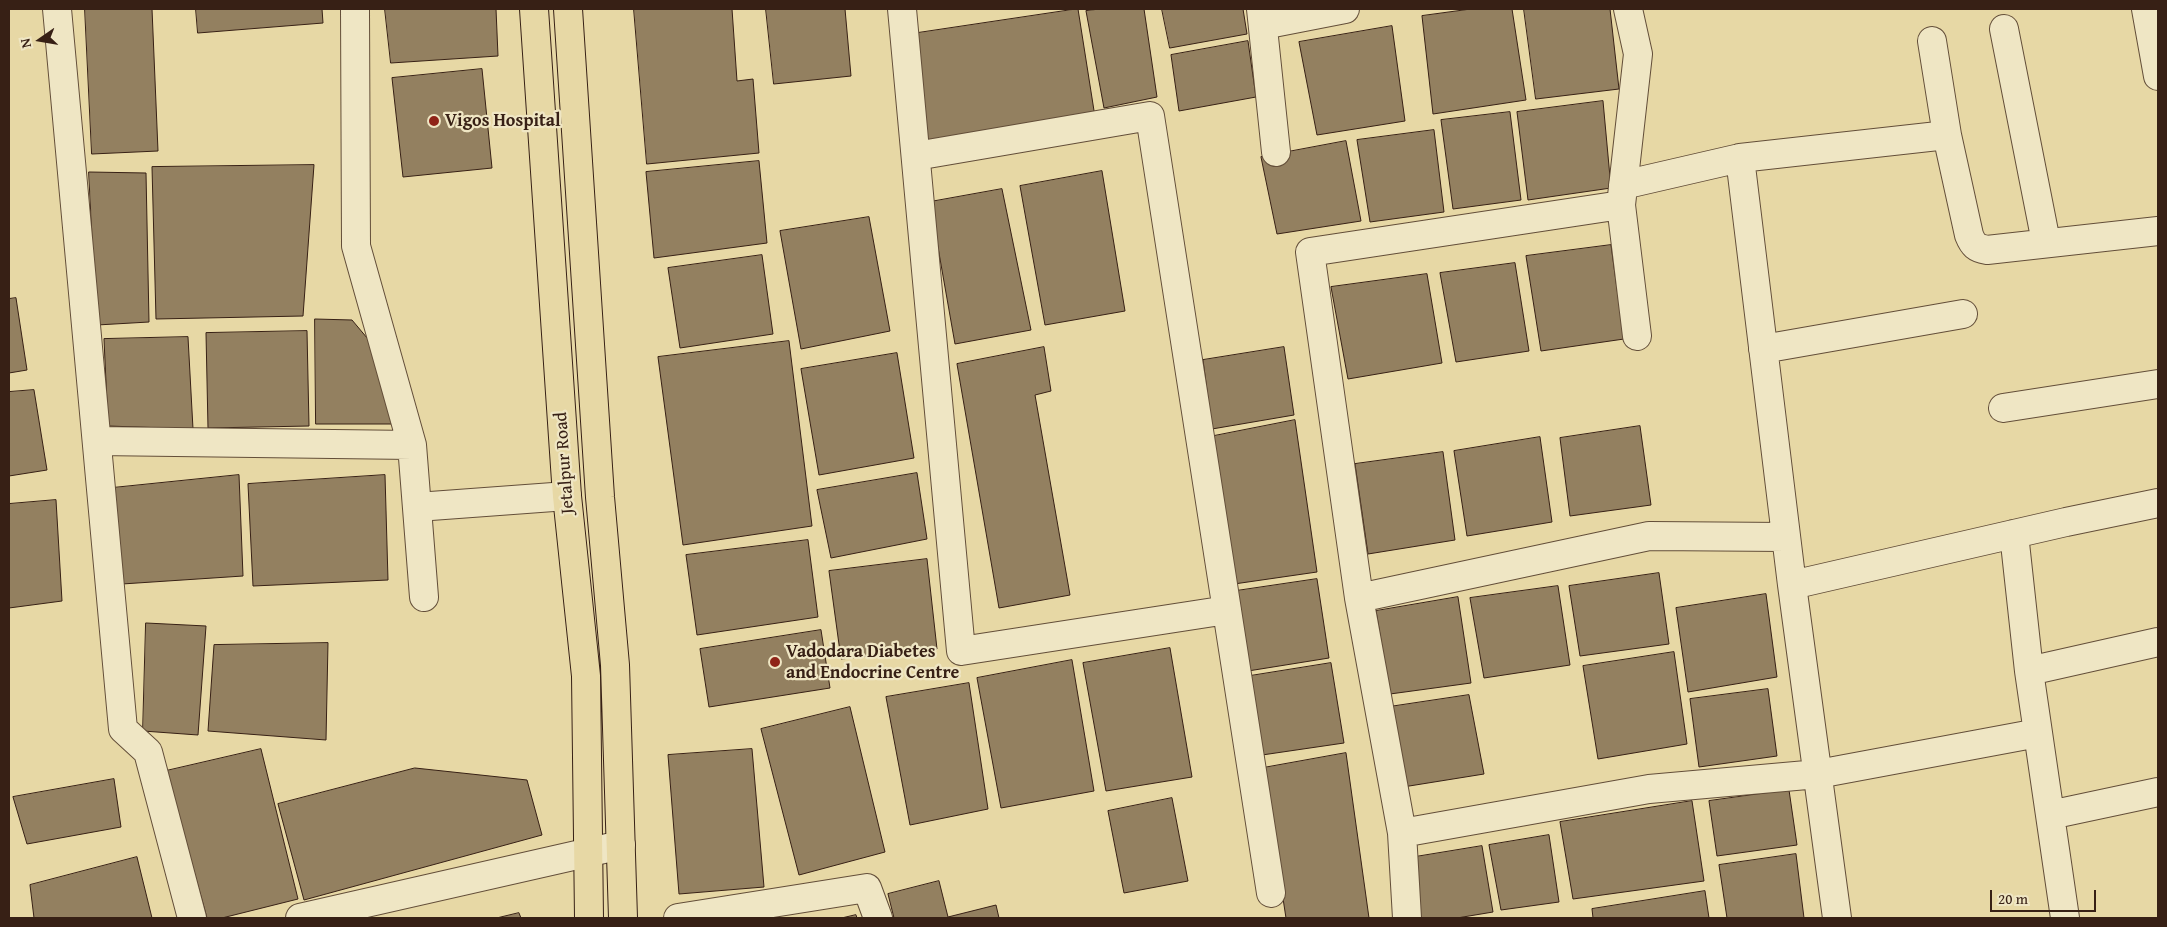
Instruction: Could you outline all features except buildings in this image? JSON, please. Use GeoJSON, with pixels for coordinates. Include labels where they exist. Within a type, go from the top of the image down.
{"type":"FeatureCollection","features":[{"type":"Feature","properties":{"kind":"main road","name":"Jetalpur Road"},"geometry":{"type":"LineString","coordinates":[[534,9],[567,496],[586,676],[590,852],[589,918]]}},
{"type":"Feature","properties":{"kind":"main road","name":"Jetalpur Road"},"geometry":{"type":"LineString","coordinates":[[568,9],[600,497],[615,665],[623,918]]}},
{"type":"Feature","properties":{"kind":"street"},"geometry":{"type":"LineString","coordinates":[[57,9],[123,728],[148,752],[192,918]]}},
{"type":"Feature","properties":{"kind":"street"},"geometry":{"type":"LineString","coordinates":[[355,9],[356,246],[412,445],[424,597]]}},
{"type":"Feature","properties":{"kind":"street"},"geometry":{"type":"LineString","coordinates":[[1276,152],[1262,17],[1345,9]]}},
{"type":"Feature","properties":{"kind":"street"},"geometry":{"type":"LineString","coordinates":[[1628,9],[1638,54],[1622,195],[1636,336]]}},
{"type":"Feature","properties":{"kind":"street"},"geometry":{"type":"LineString","coordinates":[[2146,9],[2158,76]]}},
{"type":"Feature","properties":{"kind":"street"},"geometry":{"type":"LineString","coordinates":[[908,10],[916,156],[961,651],[1227,610]]}},
{"type":"Feature","properties":{"kind":"street"},"geometry":{"type":"LineString","coordinates":[[2004,29],[2046,242]]}},
{"type":"Feature","properties":{"kind":"street"},"geometry":{"type":"LineString","coordinates":[[1932,41],[1948,136],[1969,236],[1973,245],[1987,250],[2158,231]]}},
{"type":"Feature","properties":{"kind":"street"},"geometry":{"type":"LineString","coordinates":[[916,156],[1150,116],[1271,893]]}},
{"type":"Feature","properties":{"kind":"street"},"geometry":{"type":"LineString","coordinates":[[1407,918],[1402,833],[1360,598],[1310,252],[1622,195],[1740,158],[1948,136]]}},
{"type":"Feature","properties":{"kind":"street"},"geometry":{"type":"LineString","coordinates":[[1740,158],[1792,585],[1837,918]]}},
{"type":"Feature","properties":{"kind":"street"},"geometry":{"type":"LineString","coordinates":[[1763,349],[1963,314]]}},
{"type":"Feature","properties":{"kind":"street"},"geometry":{"type":"LineString","coordinates":[[2003,408],[2158,384]]}},
{"type":"Feature","properties":{"kind":"street"},"geometry":{"type":"LineString","coordinates":[[96,441],[412,445]]}},
{"type":"Feature","properties":{"kind":"street"},"geometry":{"type":"LineString","coordinates":[[417,507],[567,496]]}},
{"type":"Feature","properties":{"kind":"street"},"geometry":{"type":"LineString","coordinates":[[1792,585],[2158,503]]}},
{"type":"Feature","properties":{"kind":"street"},"geometry":{"type":"LineString","coordinates":[[2014,534],[2029,671],[2065,918]]}},
{"type":"Feature","properties":{"kind":"street"},"geometry":{"type":"LineString","coordinates":[[1360,598],[1649,536],[1786,537]]}},
{"type":"Feature","properties":{"kind":"street"},"geometry":{"type":"LineString","coordinates":[[2029,671],[2158,642]]}},
{"type":"Feature","properties":{"kind":"street"},"geometry":{"type":"LineString","coordinates":[[1402,833],[1649,788],[1818,774],[2038,732]]}},
{"type":"Feature","properties":{"kind":"street"},"geometry":{"type":"LineString","coordinates":[[2050,814],[2158,792]]}},
{"type":"Feature","properties":{"kind":"street"},"geometry":{"type":"LineString","coordinates":[[300,918],[621,844]]}},
{"type":"Feature","properties":{"kind":"street"},"geometry":{"type":"LineString","coordinates":[[678,918],[867,888],[878,918]]}},
{"type":"Feature","properties":{"kind":"place","name":"Vigos Hospital"},"geometry":{"type":"Point","coordinates":[434,121]}},
{"type":"Feature","properties":{"kind":"place","name":"Vadodara Diabetes and Endocrine Centre"},"geometry":{"type":"Point","coordinates":[775,662]}}]}
